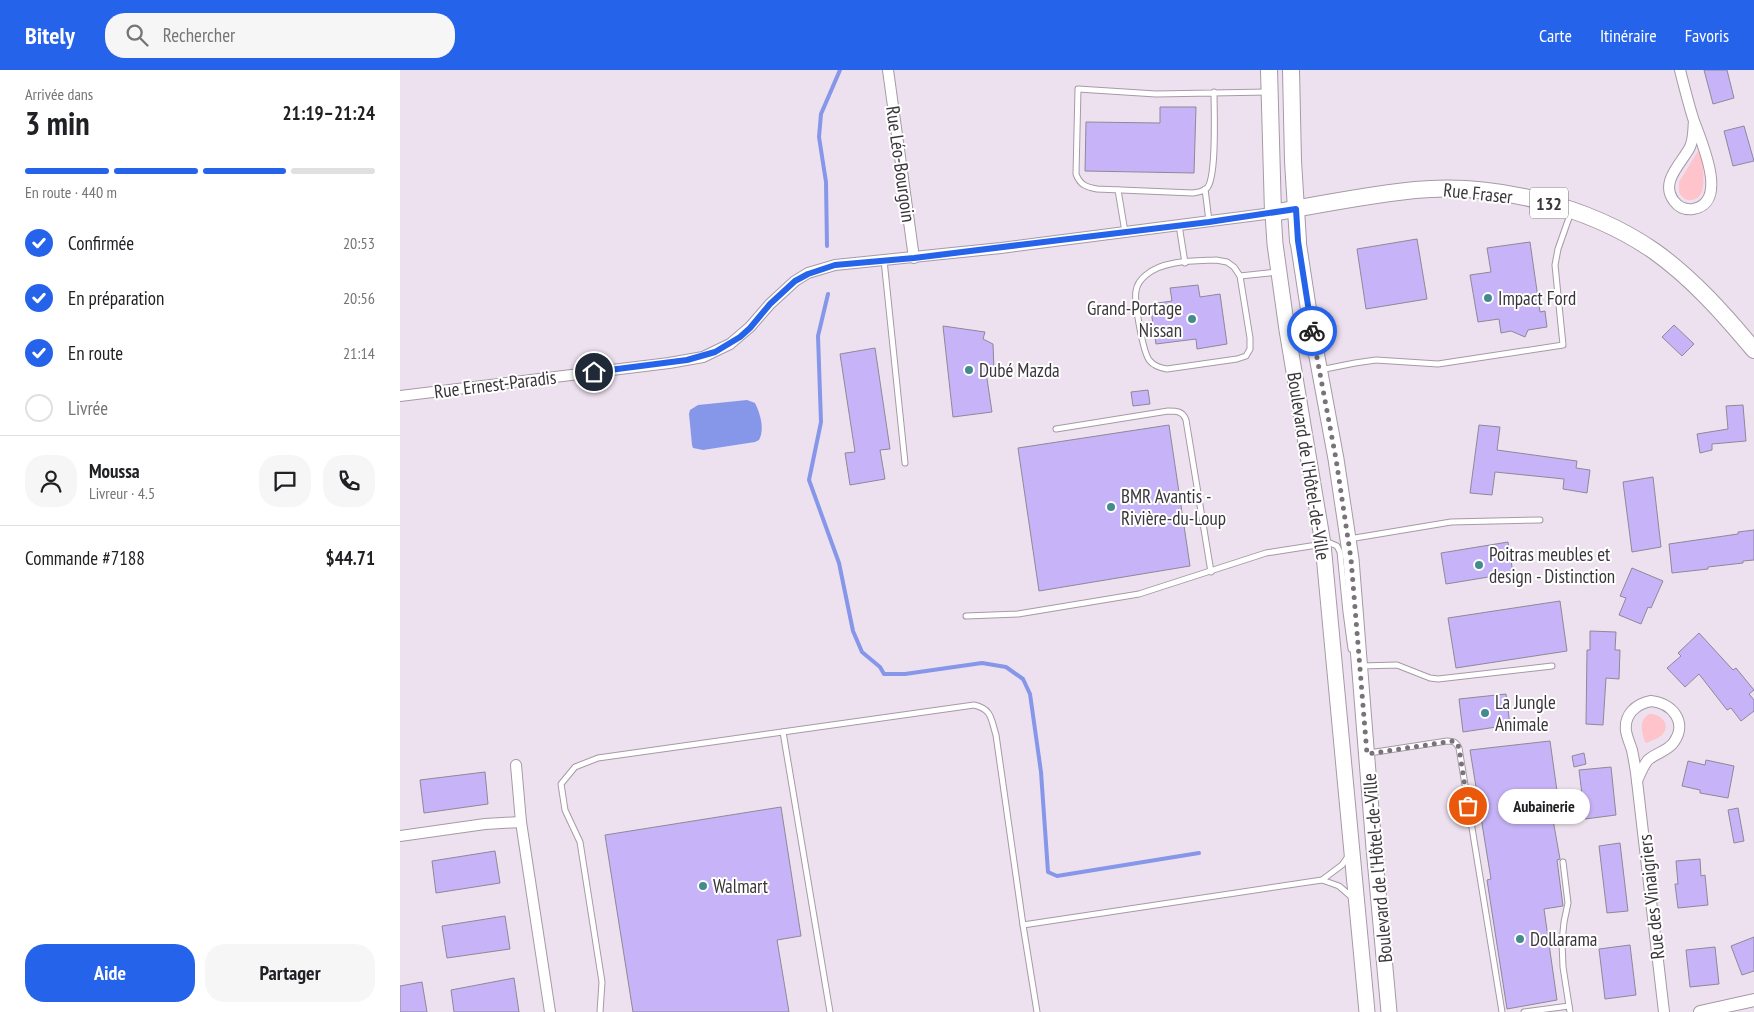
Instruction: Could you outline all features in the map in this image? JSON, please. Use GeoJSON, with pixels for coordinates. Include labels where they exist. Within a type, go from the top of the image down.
{"type":"FeatureCollection","features":[{"type":"Feature","properties":{"kind":"main road","name":"Boulevard de l'Hôtel-de-Ville"},"geometry":{"type":"LineString","coordinates":[[1269,70],[1272,213],[1278,272],[1324,544],[1366,1012]]}},
{"type":"Feature","properties":{"kind":"main road","name":"Boulevard de l'Hôtel-de-Ville"},"geometry":{"type":"LineString","coordinates":[[1292,70],[1293,161],[1298,241],[1336,459],[1355,592],[1374,848],[1390,1012]]}},
{"type":"Feature","properties":{"kind":"main road","name":"Rue Fraser"},"geometry":{"type":"LineString","coordinates":[[1272,213],[1380,194],[1441,188],[1489,192],[1549,204],[1604,223],[1654,251],[1720,310],[1754,350]]}},
{"type":"Feature","properties":{"kind":"street","name":"Rue Léo-Bourgoin"},"geometry":{"type":"LineString","coordinates":[[888,70],[914,258]]}},
{"type":"Feature","properties":{"kind":"street"},"geometry":{"type":"LineString","coordinates":[[1680,70],[1711,171],[1711,190],[1708,198],[1698,208],[1684,209],[1677,205],[1671,197],[1669,188],[1670,180],[1691,145],[1694,120]]}},
{"type":"Feature","properties":{"kind":"street","name":"Rue Ernest-Paradis"},"geometry":{"type":"LineString","coordinates":[[400,396],[669,363],[703,357],[740,337],[781,292],[795,281],[808,274],[841,264],[914,258],[1272,213]]}},
{"type":"Feature","properties":{"kind":"street","name":"Rue des Vinaigriers"},"geometry":{"type":"LineString","coordinates":[[1637,781],[1643,767],[1649,760],[1667,749],[1677,736],[1679,727],[1674,711],[1660,702],[1651,700],[1642,702],[1634,708],[1626,723],[1626,732],[1634,759],[1637,781],[1664,1012]]}},
{"type":"Feature","properties":{"kind":"street"},"geometry":{"type":"LineString","coordinates":[[516,765],[521,822],[550,1012]]}},
{"type":"Feature","properties":{"kind":"street"},"geometry":{"type":"LineString","coordinates":[[400,836],[485,824],[521,822]]}},
{"type":"Feature","properties":{"kind":"street"},"geometry":{"type":"LineString","coordinates":[[1700,1012],[1754,1000]]}},
{"type":"Feature","properties":{"kind":"lane"},"geometry":{"type":"LineString","coordinates":[[1214,92],[1213,171],[1210,182],[1205,189],[1192,193],[1118,190],[1091,188],[1078,181],[1076,174],[1078,89],[1156,94],[1214,92],[1268,92]]}},
{"type":"Feature","properties":{"kind":"lane"},"geometry":{"type":"LineString","coordinates":[[1205,189],[1209,222]]}},
{"type":"Feature","properties":{"kind":"lane"},"geometry":{"type":"LineString","coordinates":[[1118,190],[1125,232]]}},
{"type":"Feature","properties":{"kind":"lane"},"geometry":{"type":"LineString","coordinates":[[1320,370],[1370,361],[1438,364],[1563,345],[1555,265],[1558,249],[1572,211]]}},
{"type":"Feature","properties":{"kind":"lane"},"geometry":{"type":"LineString","coordinates":[[1179,226],[1185,263]]}},
{"type":"Feature","properties":{"kind":"lane"},"geometry":{"type":"LineString","coordinates":[[884,259],[905,463]]}},
{"type":"Feature","properties":{"kind":"lane"},"geometry":{"type":"LineString","coordinates":[[1216,260],[1227,262],[1234,267],[1240,276],[1250,338],[1250,349],[1246,356],[1238,359],[1167,369],[1158,367],[1149,361],[1143,348],[1136,291],[1140,281],[1156,268],[1216,260]]}},
{"type":"Feature","properties":{"kind":"lane"},"geometry":{"type":"LineString","coordinates":[[1240,276],[1278,272]]}},
{"type":"Feature","properties":{"kind":"lane"},"geometry":{"type":"LineString","coordinates":[[1056,429],[1168,411],[1182,414],[1186,420],[1211,572]]}},
{"type":"Feature","properties":{"kind":"lane"},"geometry":{"type":"LineString","coordinates":[[1348,539],[1451,522],[1540,520]]}},
{"type":"Feature","properties":{"kind":"lane"},"geometry":{"type":"LineString","coordinates":[[966,616],[1018,614],[1139,594],[1270,553],[1324,544],[1335,544],[1339,549],[1349,637],[1363,702]]}},
{"type":"Feature","properties":{"kind":"lane"},"geometry":{"type":"LineString","coordinates":[[1360,666],[1397,664],[1430,678],[1438,679],[1552,666]]}},
{"type":"Feature","properties":{"kind":"lane"},"geometry":{"type":"LineString","coordinates":[[600,1012],[602,982],[580,842],[565,810],[561,784],[575,767],[598,758],[974,705],[983,707],[990,713],[996,735],[1037,1012]]}},
{"type":"Feature","properties":{"kind":"lane"},"geometry":{"type":"LineString","coordinates":[[783,732],[830,1012]]}},
{"type":"Feature","properties":{"kind":"lane"},"geometry":{"type":"LineString","coordinates":[[1367,754],[1447,741],[1457,743],[1502,1012]]}},
{"type":"Feature","properties":{"kind":"lane"},"geometry":{"type":"LineString","coordinates":[[1322,880],[1342,865],[1351,852]]}},
{"type":"Feature","properties":{"kind":"lane"},"geometry":{"type":"LineString","coordinates":[[1524,1012],[1570,1009],[1563,967],[1562,942],[1568,903],[1564,862]]}},
{"type":"Feature","properties":{"kind":"lane"},"geometry":{"type":"LineString","coordinates":[[1023,925],[1322,880],[1339,886],[1356,900]]}},
{"type":"Feature","properties":{"kind":"shaded area"},"geometry":{"type":"Polygon","coordinates":[[[1698,151],[1701,152],[1703,187],[1698,198],[1687,200],[1679,192],[1679,182],[1698,151]]]}},
{"type":"Feature","properties":{"kind":"shaded area"},"geometry":{"type":"Polygon","coordinates":[[[1649,714],[1661,717],[1666,727],[1662,735],[1647,743],[1643,734],[1642,723],[1649,714]]]}},
{"type":"Feature","properties":{"kind":"water"},"geometry":{"type":"Polygon","coordinates":[[[747,400],[755,403],[760,416],[762,431],[759,440],[703,450],[693,448],[690,410],[698,405],[747,400]]]}},
{"type":"Feature","properties":{"kind":"building"},"geometry":{"type":"Polygon","coordinates":[[[1704,70],[1727,70],[1734,98],[1713,104],[1704,70]]]}},
{"type":"Feature","properties":{"kind":"building"},"geometry":{"type":"Polygon","coordinates":[[[1160,107],[1196,107],[1194,173],[1085,171],[1086,122],[1160,123],[1160,107]]]}},
{"type":"Feature","properties":{"kind":"building"},"geometry":{"type":"Polygon","coordinates":[[[1744,126],[1754,161],[1733,166],[1724,131],[1744,126]]]}},
{"type":"Feature","properties":{"kind":"building"},"geometry":{"type":"Polygon","coordinates":[[[1417,239],[1427,299],[1366,309],[1357,249],[1417,239]]]}},
{"type":"Feature","properties":{"kind":"building"},"geometry":{"type":"Polygon","coordinates":[[[1530,242],[1540,312],[1545,311],[1547,327],[1528,330],[1525,337],[1511,331],[1501,333],[1499,319],[1478,322],[1470,275],[1491,272],[1487,248],[1530,242]]]}},
{"type":"Feature","properties":{"kind":"building"},"geometry":{"type":"Polygon","coordinates":[[[1198,285],[1200,297],[1220,294],[1227,344],[1197,349],[1196,339],[1156,344],[1150,304],[1172,301],[1170,288],[1198,285]]]}},
{"type":"Feature","properties":{"kind":"building"},"geometry":{"type":"Polygon","coordinates":[[[1674,325],[1694,344],[1682,356],[1662,337],[1674,325]]]}},
{"type":"Feature","properties":{"kind":"building"},"geometry":{"type":"Polygon","coordinates":[[[943,326],[985,332],[983,339],[993,344],[994,371],[986,372],[992,412],[953,417],[943,326]]]}},
{"type":"Feature","properties":{"kind":"building"},"geometry":{"type":"Polygon","coordinates":[[[875,348],[890,449],[880,450],[885,479],[850,485],[845,453],[855,452],[840,354],[875,348]]]}},
{"type":"Feature","properties":{"kind":"building"},"geometry":{"type":"Polygon","coordinates":[[[1148,390],[1150,404],[1133,406],[1131,392],[1148,390]]]}},
{"type":"Feature","properties":{"kind":"building"},"geometry":{"type":"Polygon","coordinates":[[[1743,405],[1746,441],[1712,444],[1712,450],[1700,453],[1697,434],[1728,429],[1726,406],[1743,405]]]}},
{"type":"Feature","properties":{"kind":"building"},"geometry":{"type":"Polygon","coordinates":[[[1169,425],[1190,566],[1039,591],[1018,448],[1169,425]]]}},
{"type":"Feature","properties":{"kind":"building"},"geometry":{"type":"Polygon","coordinates":[[[1479,425],[1500,427],[1497,450],[1577,461],[1576,468],[1590,470],[1587,493],[1563,489],[1564,479],[1495,472],[1492,495],[1470,493],[1479,425]]]}},
{"type":"Feature","properties":{"kind":"building"},"geometry":{"type":"Polygon","coordinates":[[[1653,477],[1661,547],[1632,552],[1623,482],[1653,477]]]}},
{"type":"Feature","properties":{"kind":"building"},"geometry":{"type":"Polygon","coordinates":[[[1754,530],[1754,560],[1708,567],[1708,569],[1672,573],[1669,544],[1754,530]]]}},
{"type":"Feature","properties":{"kind":"building"},"geometry":{"type":"Polygon","coordinates":[[[1508,542],[1513,573],[1446,584],[1441,553],[1508,542]]]}},
{"type":"Feature","properties":{"kind":"building"},"geometry":{"type":"Polygon","coordinates":[[[1632,568],[1663,581],[1651,608],[1648,607],[1641,624],[1619,615],[1626,598],[1620,596],[1632,568]]]}},
{"type":"Feature","properties":{"kind":"building"},"geometry":{"type":"Polygon","coordinates":[[[1560,601],[1567,651],[1456,668],[1448,618],[1560,601]]]}},
{"type":"Feature","properties":{"kind":"building"},"geometry":{"type":"Polygon","coordinates":[[[1590,631],[1616,632],[1615,650],[1620,650],[1619,679],[1606,678],[1603,725],[1586,724],[1587,650],[1590,650],[1590,631]]]}},
{"type":"Feature","properties":{"kind":"building"},"geometry":{"type":"Polygon","coordinates":[[[1699,633],[1733,670],[1736,668],[1754,690],[1749,694],[1754,700],[1754,711],[1741,721],[1731,708],[1727,710],[1699,674],[1685,687],[1667,668],[1681,656],[1678,653],[1699,633]]]}},
{"type":"Feature","properties":{"kind":"building"},"geometry":{"type":"Polygon","coordinates":[[[1506,694],[1510,725],[1463,732],[1459,699],[1506,694]]]}},
{"type":"Feature","properties":{"kind":"building"},"geometry":{"type":"Polygon","coordinates":[[[1550,741],[1557,791],[1548,792],[1560,859],[1557,860],[1563,906],[1544,909],[1557,1000],[1507,1009],[1487,880],[1491,879],[1470,750],[1550,741]]]}},
{"type":"Feature","properties":{"kind":"building"},"geometry":{"type":"Polygon","coordinates":[[[1584,753],[1586,764],[1574,767],[1572,756],[1584,753]]]}},
{"type":"Feature","properties":{"kind":"building"},"geometry":{"type":"Polygon","coordinates":[[[1706,760],[1734,766],[1728,798],[1700,793],[1700,790],[1682,786],[1688,761],[1705,765],[1706,760]]]}},
{"type":"Feature","properties":{"kind":"building"},"geometry":{"type":"Polygon","coordinates":[[[1611,767],[1616,815],[1585,819],[1579,770],[1611,767]]]}},
{"type":"Feature","properties":{"kind":"building"},"geometry":{"type":"Polygon","coordinates":[[[485,772],[488,804],[424,813],[420,780],[485,772]]]}},
{"type":"Feature","properties":{"kind":"building","name":"Walmart"},"geometry":{"type":"Polygon","coordinates":[[[781,807],[801,936],[777,940],[789,1012],[633,1012],[605,835],[781,807]]]}},
{"type":"Feature","properties":{"kind":"building"},"geometry":{"type":"Polygon","coordinates":[[[1738,808],[1744,841],[1734,843],[1728,810],[1738,808]]]}},
{"type":"Feature","properties":{"kind":"building"},"geometry":{"type":"Polygon","coordinates":[[[1620,843],[1628,911],[1607,913],[1599,846],[1620,843]]]}},
{"type":"Feature","properties":{"kind":"building"},"geometry":{"type":"Polygon","coordinates":[[[495,851],[500,883],[436,893],[432,861],[495,851]]]}},
{"type":"Feature","properties":{"kind":"building"},"geometry":{"type":"Polygon","coordinates":[[[1700,859],[1701,876],[1705,875],[1708,905],[1678,908],[1675,884],[1678,884],[1676,861],[1700,859]]]}},
{"type":"Feature","properties":{"kind":"building"},"geometry":{"type":"Polygon","coordinates":[[[505,916],[510,949],[447,958],[442,926],[505,916]]]}},
{"type":"Feature","properties":{"kind":"building"},"geometry":{"type":"Polygon","coordinates":[[[1754,937],[1754,971],[1742,975],[1731,946],[1754,937]]]}},
{"type":"Feature","properties":{"kind":"building"},"geometry":{"type":"Polygon","coordinates":[[[1630,945],[1636,995],[1605,999],[1599,949],[1630,945]]]}},
{"type":"Feature","properties":{"kind":"building"},"geometry":{"type":"Polygon","coordinates":[[[1715,947],[1719,984],[1690,987],[1686,950],[1715,947]]]}},
{"type":"Feature","properties":{"kind":"building"},"geometry":{"type":"Polygon","coordinates":[[[514,978],[519,1012],[454,1012],[451,990],[514,978]]]}},
{"type":"Feature","properties":{"kind":"building"},"geometry":{"type":"Polygon","coordinates":[[[422,982],[427,1012],[400,1012],[400,986],[422,982]]]}},
{"type":"Feature","properties":{"kind":"waterway"},"geometry":{"type":"LineString","coordinates":[[827,246],[826,182],[819,137],[821,114],[840,70]]}},
{"type":"Feature","properties":{"kind":"waterway"},"geometry":{"type":"LineString","coordinates":[[828,294],[818,336],[821,422],[809,480],[839,563],[853,631],[862,652],[880,667],[884,674],[905,674],[982,663],[1006,667],[1023,679],[1030,694],[1041,772],[1048,872],[1057,876],[1199,853]]}},
{"type":"Feature","properties":{"kind":"way so far"},"geometry":{"type":"LineString","coordinates":[[1312,331],[1336,459],[1351,559],[1367,754],[1447,741],[1457,743],[1468,806]]}},
{"type":"Feature","properties":{"kind":"place","name":"Impact Ford"},"geometry":{"type":"Point","coordinates":[1488,298]}},
{"type":"Feature","properties":{"kind":"place","name":"Grand-Portage Nissan"},"geometry":{"type":"Point","coordinates":[1192,319]}},
{"type":"Feature","properties":{"kind":"place","name":"Dubé Mazda"},"geometry":{"type":"Point","coordinates":[969,370]}},
{"type":"Feature","properties":{"kind":"place","name":"BMR Avantis - Rivière-du-Loup"},"geometry":{"type":"Point","coordinates":[1111,507]}},
{"type":"Feature","properties":{"kind":"place","name":"Poitras meubles et design - Distinction"},"geometry":{"type":"Point","coordinates":[1479,565]}},
{"type":"Feature","properties":{"kind":"place","name":"La Jungle Animale"},"geometry":{"type":"Point","coordinates":[1485,713]}},
{"type":"Feature","properties":{"kind":"place","name":"Aubainerie"},"geometry":{"type":"Point","coordinates":[1468,806]}},
{"type":"Feature","properties":{"kind":"place","name":"Walmart"},"geometry":{"type":"Point","coordinates":[703,886]}},
{"type":"Feature","properties":{"kind":"place","name":"Dollarama"},"geometry":{"type":"Point","coordinates":[1520,939]}},
{"type":"Feature","properties":{"kind":"route"},"geometry":{"type":"LineString","coordinates":[[594,372],[687,360],[703,357],[715,352],[740,337],[781,292],[795,281],[822,268],[847,262],[914,258],[1256,216],[1296,209],[1298,241],[1312,331]]}}]}
